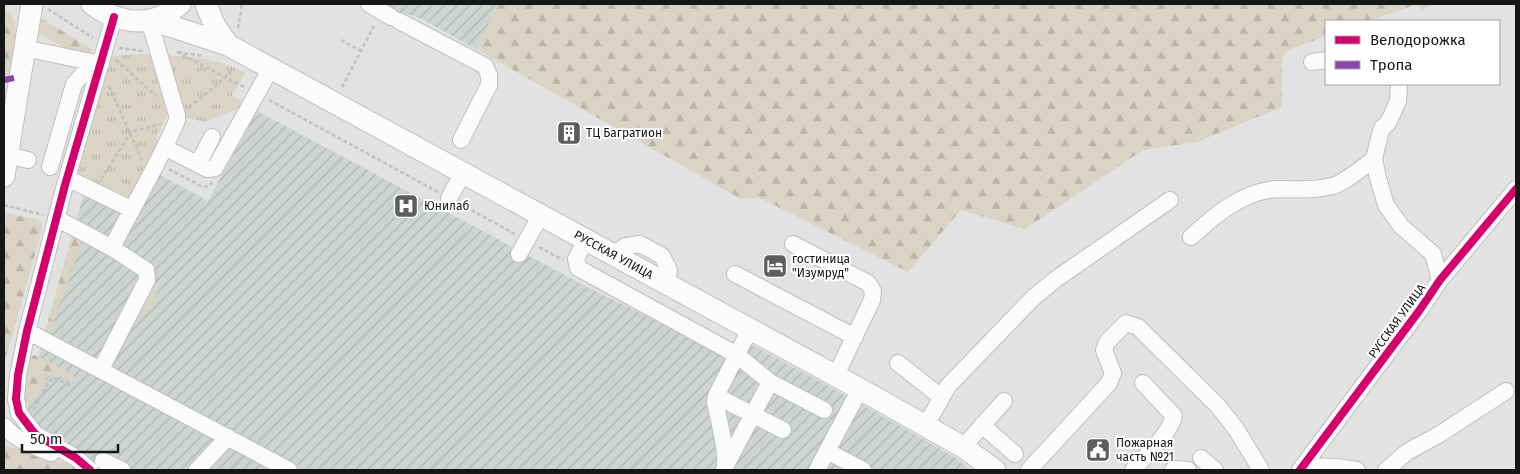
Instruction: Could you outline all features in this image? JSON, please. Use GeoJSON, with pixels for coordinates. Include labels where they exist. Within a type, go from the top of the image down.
{"type":"FeatureCollection","features":[{"type":"Feature","properties":{"kind":"main road"},"geometry":{"type":"LineString","coordinates":[[4,176],[7,155],[7,126],[32,4]]}},
{"type":"Feature","properties":{"kind":"main road"},"geometry":{"type":"LineString","coordinates":[[92,4],[114,17]]}},
{"type":"Feature","properties":{"kind":"main road"},"geometry":{"type":"LineString","coordinates":[[150,20],[165,15],[180,4]]}},
{"type":"Feature","properties":{"kind":"main road","name":"РУССКАЯ УЛИЦА"},"geometry":{"type":"LineString","coordinates":[[206,4],[229,54]]}},
{"type":"Feature","properties":{"kind":"main road","name":"РУССКАЯ УЛИЦА"},"geometry":{"type":"LineString","coordinates":[[114,17],[131,20],[150,20],[229,54],[271,68],[860,388],[963,447],[995,470]]}},
{"type":"Feature","properties":{"kind":"street"},"geometry":{"type":"LineString","coordinates":[[369,4],[485,66],[489,74],[489,85],[461,140]]}},
{"type":"Feature","properties":{"kind":"street"},"geometry":{"type":"LineString","coordinates":[[114,17],[67,178],[27,331],[18,376],[16,399],[19,412],[35,434],[76,458],[96,466],[122,470]]}},
{"type":"Feature","properties":{"kind":"street"},"geometry":{"type":"LineString","coordinates":[[112,248],[131,209],[166,148],[177,117],[150,20]]}},
{"type":"Feature","properties":{"kind":"street"},"geometry":{"type":"LineString","coordinates":[[23,48],[101,64]]}},
{"type":"Feature","properties":{"kind":"street"},"geometry":{"type":"LineString","coordinates":[[50,167],[74,84],[82,74],[101,64]]}},
{"type":"Feature","properties":{"kind":"street"},"geometry":{"type":"LineString","coordinates":[[166,148],[207,169],[215,168],[271,68]]}},
{"type":"Feature","properties":{"kind":"street"},"geometry":{"type":"LineString","coordinates":[[1398,85],[1398,101],[1388,123],[1382,128],[1374,159],[1386,205],[1401,226],[1433,254],[1440,280]]}},
{"type":"Feature","properties":{"kind":"street"},"geometry":{"type":"LineString","coordinates":[[198,164],[212,137]]}},
{"type":"Feature","properties":{"kind":"street"},"geometry":{"type":"LineString","coordinates":[[7,155],[28,160]]}},
{"type":"Feature","properties":{"kind":"street"},"geometry":{"type":"LineString","coordinates":[[1191,237],[1228,206],[1261,191],[1302,191],[1334,186],[1374,159]]}},
{"type":"Feature","properties":{"kind":"street"},"geometry":{"type":"LineString","coordinates":[[449,198],[463,173]]}},
{"type":"Feature","properties":{"kind":"street"},"geometry":{"type":"LineString","coordinates":[[67,178],[131,209]]}},
{"type":"Feature","properties":{"kind":"street","name":"РУССКАЯ УЛИЦА"},"geometry":{"type":"LineString","coordinates":[[1302,468],[1440,280],[1516,189]]}},
{"type":"Feature","properties":{"kind":"street"},"geometry":{"type":"LineString","coordinates":[[926,425],[948,386],[1033,298],[1056,279],[1170,200]]}},
{"type":"Feature","properties":{"kind":"street"},"geometry":{"type":"LineString","coordinates":[[523,247],[541,215]]}},
{"type":"Feature","properties":{"kind":"street"},"geometry":{"type":"LineString","coordinates":[[56,218],[112,248],[146,270],[147,280],[101,369]]}},
{"type":"Feature","properties":{"kind":"street"},"geometry":{"type":"LineString","coordinates":[[586,239],[576,259],[578,268],[737,355],[770,382],[824,410]]}},
{"type":"Feature","properties":{"kind":"street"},"geometry":{"type":"LineString","coordinates":[[793,244],[868,283],[873,291],[872,300],[836,375]]}},
{"type":"Feature","properties":{"kind":"street"},"geometry":{"type":"LineString","coordinates":[[735,274],[855,337]]}},
{"type":"Feature","properties":{"kind":"street"},"geometry":{"type":"LineString","coordinates":[[1029,470],[1109,383],[1113,373],[1104,350],[1107,342],[1126,323],[1138,327],[1218,406],[1236,429],[1261,470]]}},
{"type":"Feature","properties":{"kind":"street"},"geometry":{"type":"LineString","coordinates":[[725,469],[725,454],[715,402],[716,396],[750,329]]}},
{"type":"Feature","properties":{"kind":"street"},"geometry":{"type":"LineString","coordinates":[[27,331],[289,470]]}},
{"type":"Feature","properties":{"kind":"street"},"geometry":{"type":"LineString","coordinates":[[898,363],[941,397]]}},
{"type":"Feature","properties":{"kind":"street"},"geometry":{"type":"LineString","coordinates":[[4,390],[18,376]]}},
{"type":"Feature","properties":{"kind":"street"},"geometry":{"type":"LineString","coordinates":[[725,469],[770,382]]}},
{"type":"Feature","properties":{"kind":"street"},"geometry":{"type":"LineString","coordinates":[[1133,470],[1166,433],[1171,426],[1174,416],[1143,383]]}},
{"type":"Feature","properties":{"kind":"street"},"geometry":{"type":"LineString","coordinates":[[816,470],[860,388]]}},
{"type":"Feature","properties":{"kind":"street"},"geometry":{"type":"LineString","coordinates":[[1386,470],[1407,452],[1440,434],[1506,391]]}},
{"type":"Feature","properties":{"kind":"street"},"geometry":{"type":"LineString","coordinates":[[716,396],[782,430]]}},
{"type":"Feature","properties":{"kind":"street"},"geometry":{"type":"LineString","coordinates":[[963,447],[1004,401]]}},
{"type":"Feature","properties":{"kind":"street"},"geometry":{"type":"LineString","coordinates":[[982,425],[1015,454]]}},
{"type":"Feature","properties":{"kind":"street"},"geometry":{"type":"LineString","coordinates":[[4,426],[25,444],[51,453]]}},
{"type":"Feature","properties":{"kind":"street"},"geometry":{"type":"LineString","coordinates":[[197,470],[228,437]]}},
{"type":"Feature","properties":{"kind":"street"},"geometry":{"type":"LineString","coordinates":[[827,451],[863,470]]}},
{"type":"Feature","properties":{"kind":"street"},"geometry":{"type":"LineString","coordinates":[[1201,458],[1215,470]]}},
{"type":"Feature","properties":{"kind":"street"},"geometry":{"type":"LineString","coordinates":[[1302,468],[1337,467],[1357,470]]}},
{"type":"Feature","properties":{"kind":"street"},"geometry":{"type":"LineString","coordinates":[[1173,470],[1188,470]]}},
{"type":"Feature","properties":{"kind":"path"},"geometry":{"type":"LineString","coordinates":[[32,4],[51,10],[106,47],[117,61],[157,97]]}},
{"type":"Feature","properties":{"kind":"path"},"geometry":{"type":"LineString","coordinates":[[339,93],[375,24]]}},
{"type":"Feature","properties":{"kind":"path"},"geometry":{"type":"LineString","coordinates":[[341,40],[361,51]]}},
{"type":"Feature","properties":{"kind":"path"},"geometry":{"type":"LineString","coordinates":[[106,47],[138,51],[159,51]]}},
{"type":"Feature","properties":{"kind":"path"},"geometry":{"type":"LineString","coordinates":[[208,56],[177,52],[449,198],[523,247],[578,268]]}},
{"type":"Feature","properties":{"kind":"path"},"geometry":{"type":"LineString","coordinates":[[94,190],[131,132],[177,117],[237,66],[229,54]]}},
{"type":"Feature","properties":{"kind":"path"},"geometry":{"type":"LineString","coordinates":[[106,95],[109,86],[149,176]]}},
{"type":"Feature","properties":{"kind":"path"},"geometry":{"type":"LineString","coordinates":[[4,205],[37,213]]}},
{"type":"Feature","properties":{"kind":"path"},"geometry":{"type":"LineString","coordinates":[[28,425],[49,381],[55,378],[72,386]]}},
{"type":"Feature","properties":{"kind":"shaded area"},"geometry":{"type":"Polygon","coordinates":[[[381,4],[499,4],[476,49],[420,18],[383,7],[381,4]]]}},
{"type":"Feature","properties":{"kind":"shaded area"},"geometry":{"type":"Polygon","coordinates":[[[257,111],[591,289],[738,361],[748,343],[956,458],[970,470],[105,470],[94,465],[87,455],[36,427],[29,420],[28,403],[30,387],[84,193],[151,170],[208,201],[257,111]]]}},
{"type":"Feature","properties":{"kind":"green space"},"geometry":{"type":"Polygon","coordinates":[[[499,4],[1417,4],[1372,20],[1325,20],[1325,36],[1288,50],[1282,58],[1282,107],[1197,142],[1143,150],[1025,229],[961,210],[908,272],[760,198],[741,199],[476,49],[499,4]]]}},
{"type":"Feature","properties":{"kind":"green space"},"geometry":{"type":"Polygon","coordinates":[[[1417,4],[1431,4],[1422,10],[1417,4]]]}},
{"type":"Feature","properties":{"kind":"green space"},"geometry":{"type":"Polygon","coordinates":[[[4,10],[14,20],[16,37],[9,72],[4,79],[4,10]]]}},
{"type":"Feature","properties":{"kind":"green space"},"geometry":{"type":"Polygon","coordinates":[[[41,18],[93,50],[86,55],[79,55],[39,34],[41,18]]]}},
{"type":"Feature","properties":{"kind":"green space"},"geometry":{"type":"Polygon","coordinates":[[[139,54],[194,57],[220,63],[245,73],[232,95],[247,105],[205,122],[168,113],[156,138],[160,142],[131,201],[75,173],[112,56],[139,54]]]}},
{"type":"Feature","properties":{"kind":"green space"},"geometry":{"type":"Polygon","coordinates":[[[7,213],[39,220],[42,224],[42,230],[7,354],[4,358],[4,227],[7,213]]]}},
{"type":"Feature","properties":{"kind":"green space"},"geometry":{"type":"Polygon","coordinates":[[[73,233],[83,240],[49,333],[46,328],[73,233]]]}},
{"type":"Feature","properties":{"kind":"green space"},"geometry":{"type":"Polygon","coordinates":[[[155,285],[160,287],[146,315],[140,312],[155,285]]]}},
{"type":"Feature","properties":{"kind":"green space"},"geometry":{"type":"Polygon","coordinates":[[[35,355],[74,375],[72,382],[55,374],[47,377],[36,397],[25,405],[26,377],[32,356],[35,355]]]}},
{"type":"Feature","properties":{"kind":"green space"},"geometry":{"type":"Polygon","coordinates":[[[4,445],[64,462],[66,456],[81,470],[4,470],[4,445]]]}},
{"type":"Feature","properties":{"kind":"marked path"},"geometry":{"type":"LineString","coordinates":[[4,80],[14,78]]}},
{"type":"Feature","properties":{"kind":"cycle path"},"geometry":{"type":"LineString","coordinates":[[90,470],[76,458],[35,434],[19,413],[16,399],[18,375],[27,331],[65,185],[114,17]]}},
{"type":"Feature","properties":{"kind":"cycle path"},"geometry":{"type":"LineString","coordinates":[[1300,470],[1440,280],[1516,189]]}},
{"type":"Feature","properties":{"kind":"place","name":"ТЦ Багратион"},"geometry":{"type":"Point","coordinates":[569,133]}},
{"type":"Feature","properties":{"kind":"place","name":"Юнилаб"},"geometry":{"type":"Point","coordinates":[406,206]}},
{"type":"Feature","properties":{"kind":"place","name":"гостиница \"Изумруд\""},"geometry":{"type":"Point","coordinates":[775,266]}},
{"type":"Feature","properties":{"kind":"place","name":"Пожарная часть №21"},"geometry":{"type":"Point","coordinates":[1098,450]}}]}
